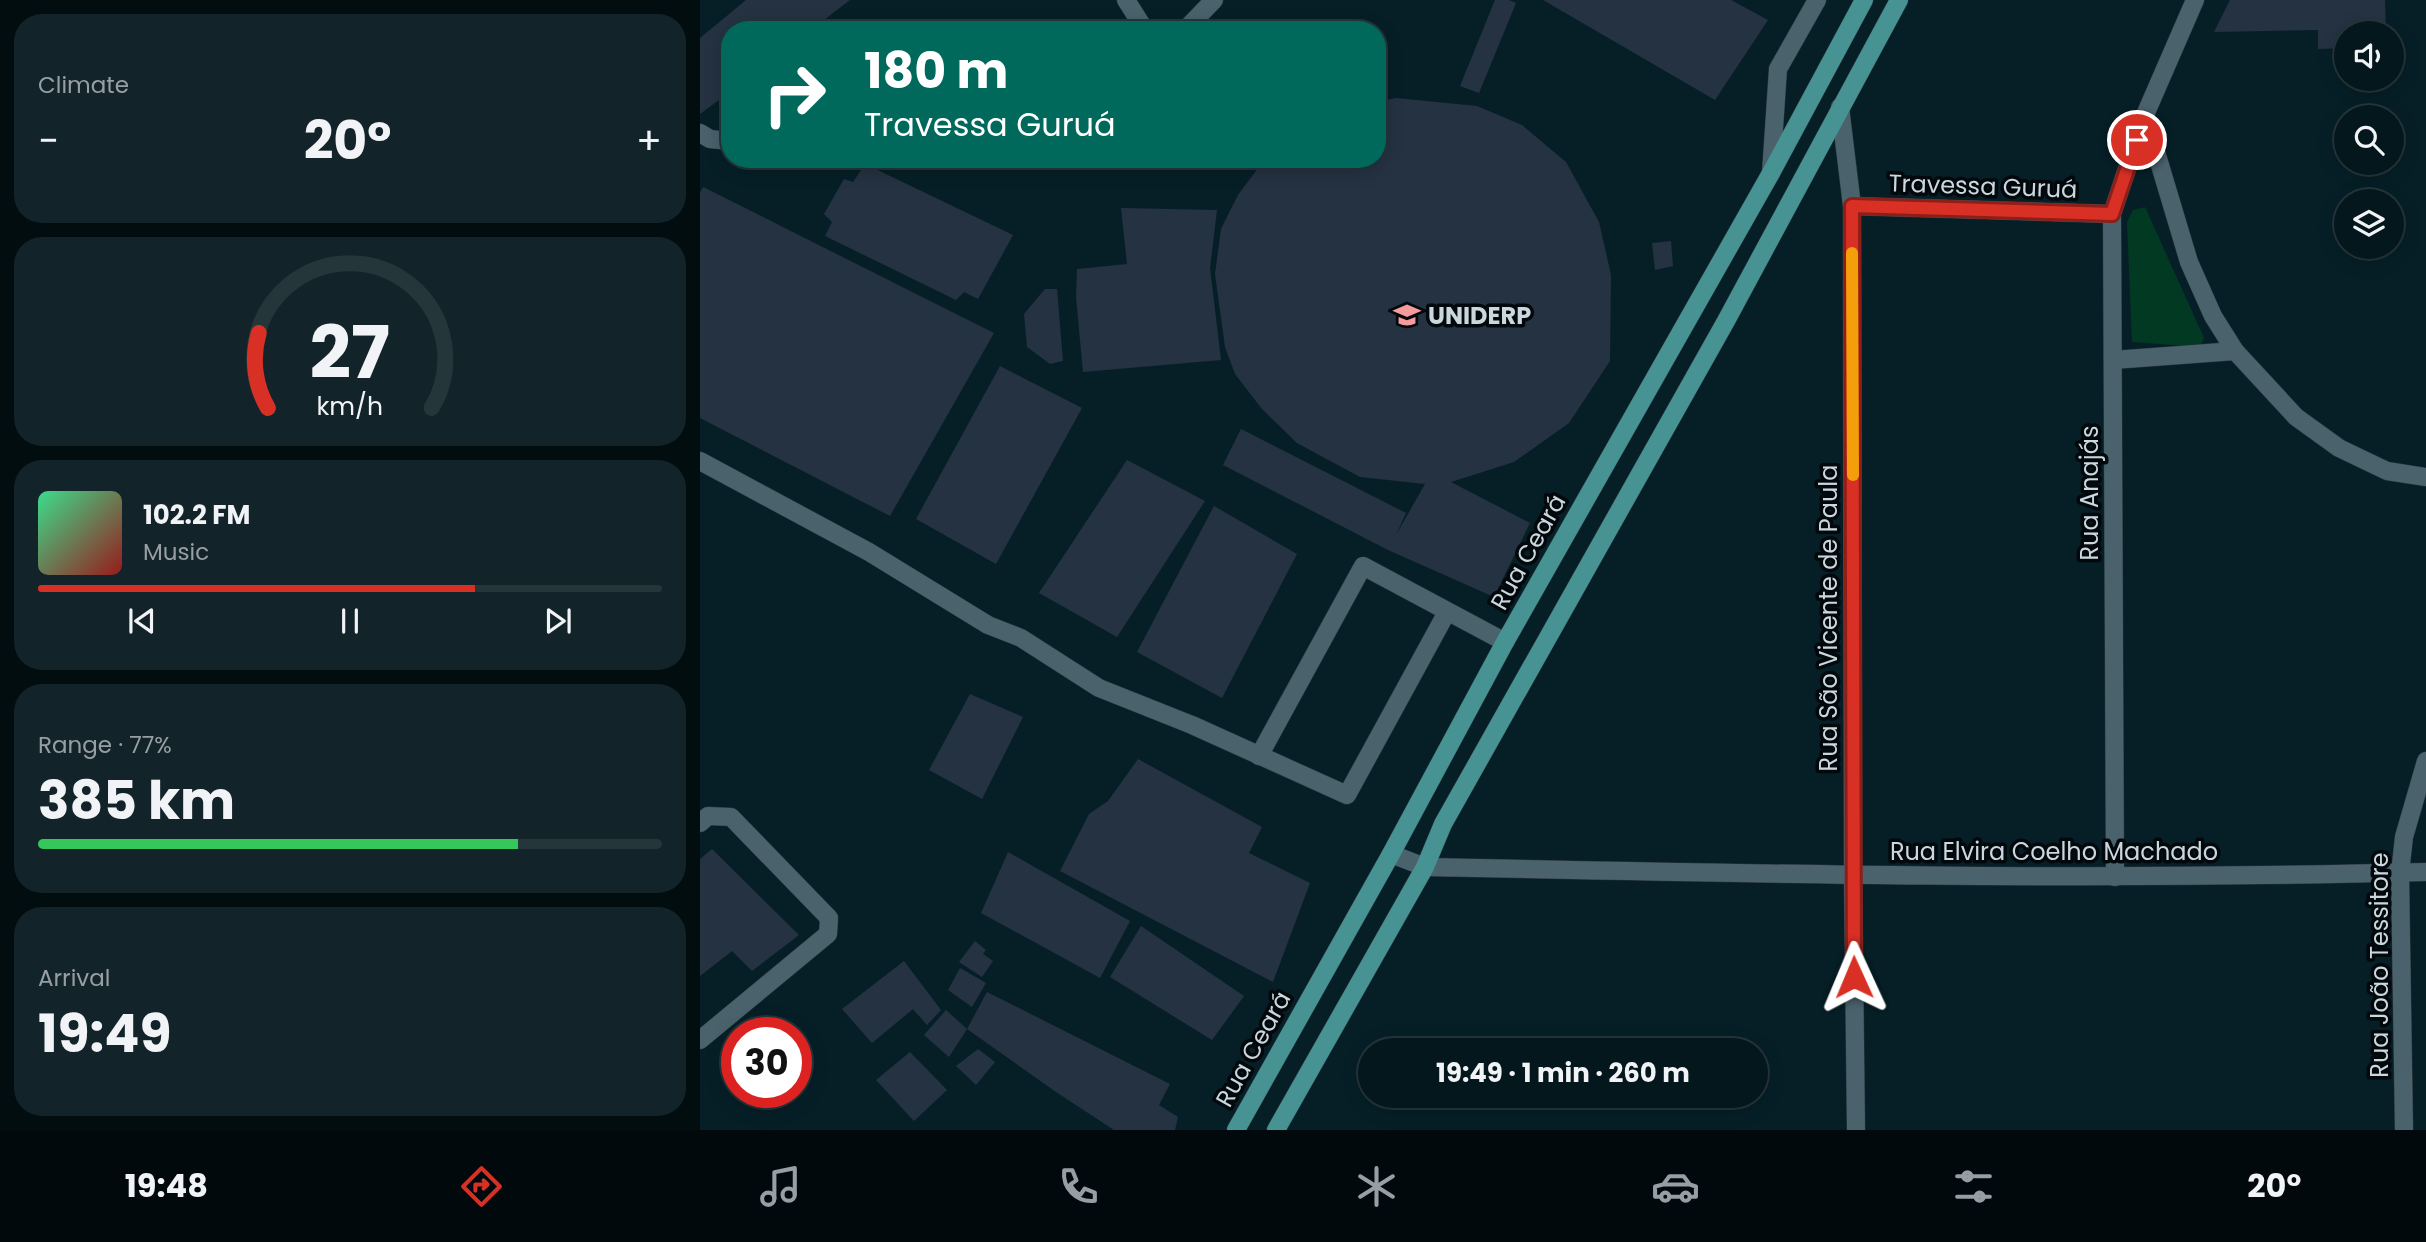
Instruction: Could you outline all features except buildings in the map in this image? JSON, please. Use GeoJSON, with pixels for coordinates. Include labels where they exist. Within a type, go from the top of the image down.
{"type":"FeatureCollection","features":[{"type":"Feature","properties":{"kind":"main road","name":"Rua Ceará"},"geometry":{"type":"LineString","coordinates":[[1236,1130],[1391,854],[1505,642],[1772,173],[1864,0]]}},
{"type":"Feature","properties":{"kind":"main road"},"geometry":{"type":"LineString","coordinates":[[1276,1130],[1424,867],[1443,824],[1726,321],[1899,0]]}},
{"type":"Feature","properties":{"kind":"street"},"geometry":{"type":"LineString","coordinates":[[1126,0],[1139,21]]}},
{"type":"Feature","properties":{"kind":"street"},"geometry":{"type":"LineString","coordinates":[[1194,21],[1214,0]]}},
{"type":"Feature","properties":{"kind":"street"},"geometry":{"type":"LineString","coordinates":[[1772,173],[1778,69],[1818,0]]}},
{"type":"Feature","properties":{"kind":"street","name":"Rua Anajás"},"geometry":{"type":"LineString","coordinates":[[2115,877],[2112,214],[2146,115],[2195,0]]}},
{"type":"Feature","properties":{"kind":"street","name":"Rua São Vicente de Paula"},"geometry":{"type":"LineString","coordinates":[[1840,107],[1852,206],[1856,1130]]}},
{"type":"Feature","properties":{"kind":"street"},"geometry":{"type":"LineString","coordinates":[[2146,115],[2189,262],[2213,316],[2235,351],[2296,417],[2339,448],[2387,471],[2426,477]]}},
{"type":"Feature","properties":{"kind":"street"},"geometry":{"type":"LineString","coordinates":[[700,133],[710,139],[721,140]]}},
{"type":"Feature","properties":{"kind":"street","name":"Travessa Guruá"},"geometry":{"type":"LineString","coordinates":[[1852,206],[2112,214]]}},
{"type":"Feature","properties":{"kind":"street"},"geometry":{"type":"LineString","coordinates":[[2113,360],[2235,351]]}},
{"type":"Feature","properties":{"kind":"street"},"geometry":{"type":"LineString","coordinates":[[700,461],[869,552],[988,625],[1021,638],[1099,688],[1192,725],[1347,795],[1447,612]]}},
{"type":"Feature","properties":{"kind":"street"},"geometry":{"type":"LineString","coordinates":[[1259,756],[1363,566],[1505,642]]}},
{"type":"Feature","properties":{"kind":"street","name":"Rua João Tessitore"},"geometry":{"type":"LineString","coordinates":[[2404,1130],[2400,873],[2404,837],[2426,761]]}},
{"type":"Feature","properties":{"kind":"street"},"geometry":{"type":"LineString","coordinates":[[700,823],[708,816],[731,817],[829,918],[828,934],[700,1040]]}},
{"type":"Feature","properties":{"kind":"street","name":"Rua Elvira Coelho Machado"},"geometry":{"type":"LineString","coordinates":[[1391,854],[1424,867],[1853,876],[2115,877],[2426,872]]}},
{"type":"Feature","properties":{"kind":"green space"},"geometry":{"type":"Polygon","coordinates":[[[2145,207],[2204,338],[2200,347],[2132,342],[2127,222],[2133,210],[2145,207]]]}},
{"type":"Feature","properties":{"kind":"slow traffic"},"geometry":{"type":"LineString","coordinates":[[1852,253],[1853,475]]}},
{"type":"Feature","properties":{"kind":"place","name":"UNIDERP"},"geometry":{"type":"Point","coordinates":[1407,315]}},
{"type":"Feature","properties":{"kind":"route"},"geometry":{"type":"LineString","coordinates":[[1854,977],[1852,206],[2112,214],[2137,140]]}}]}
